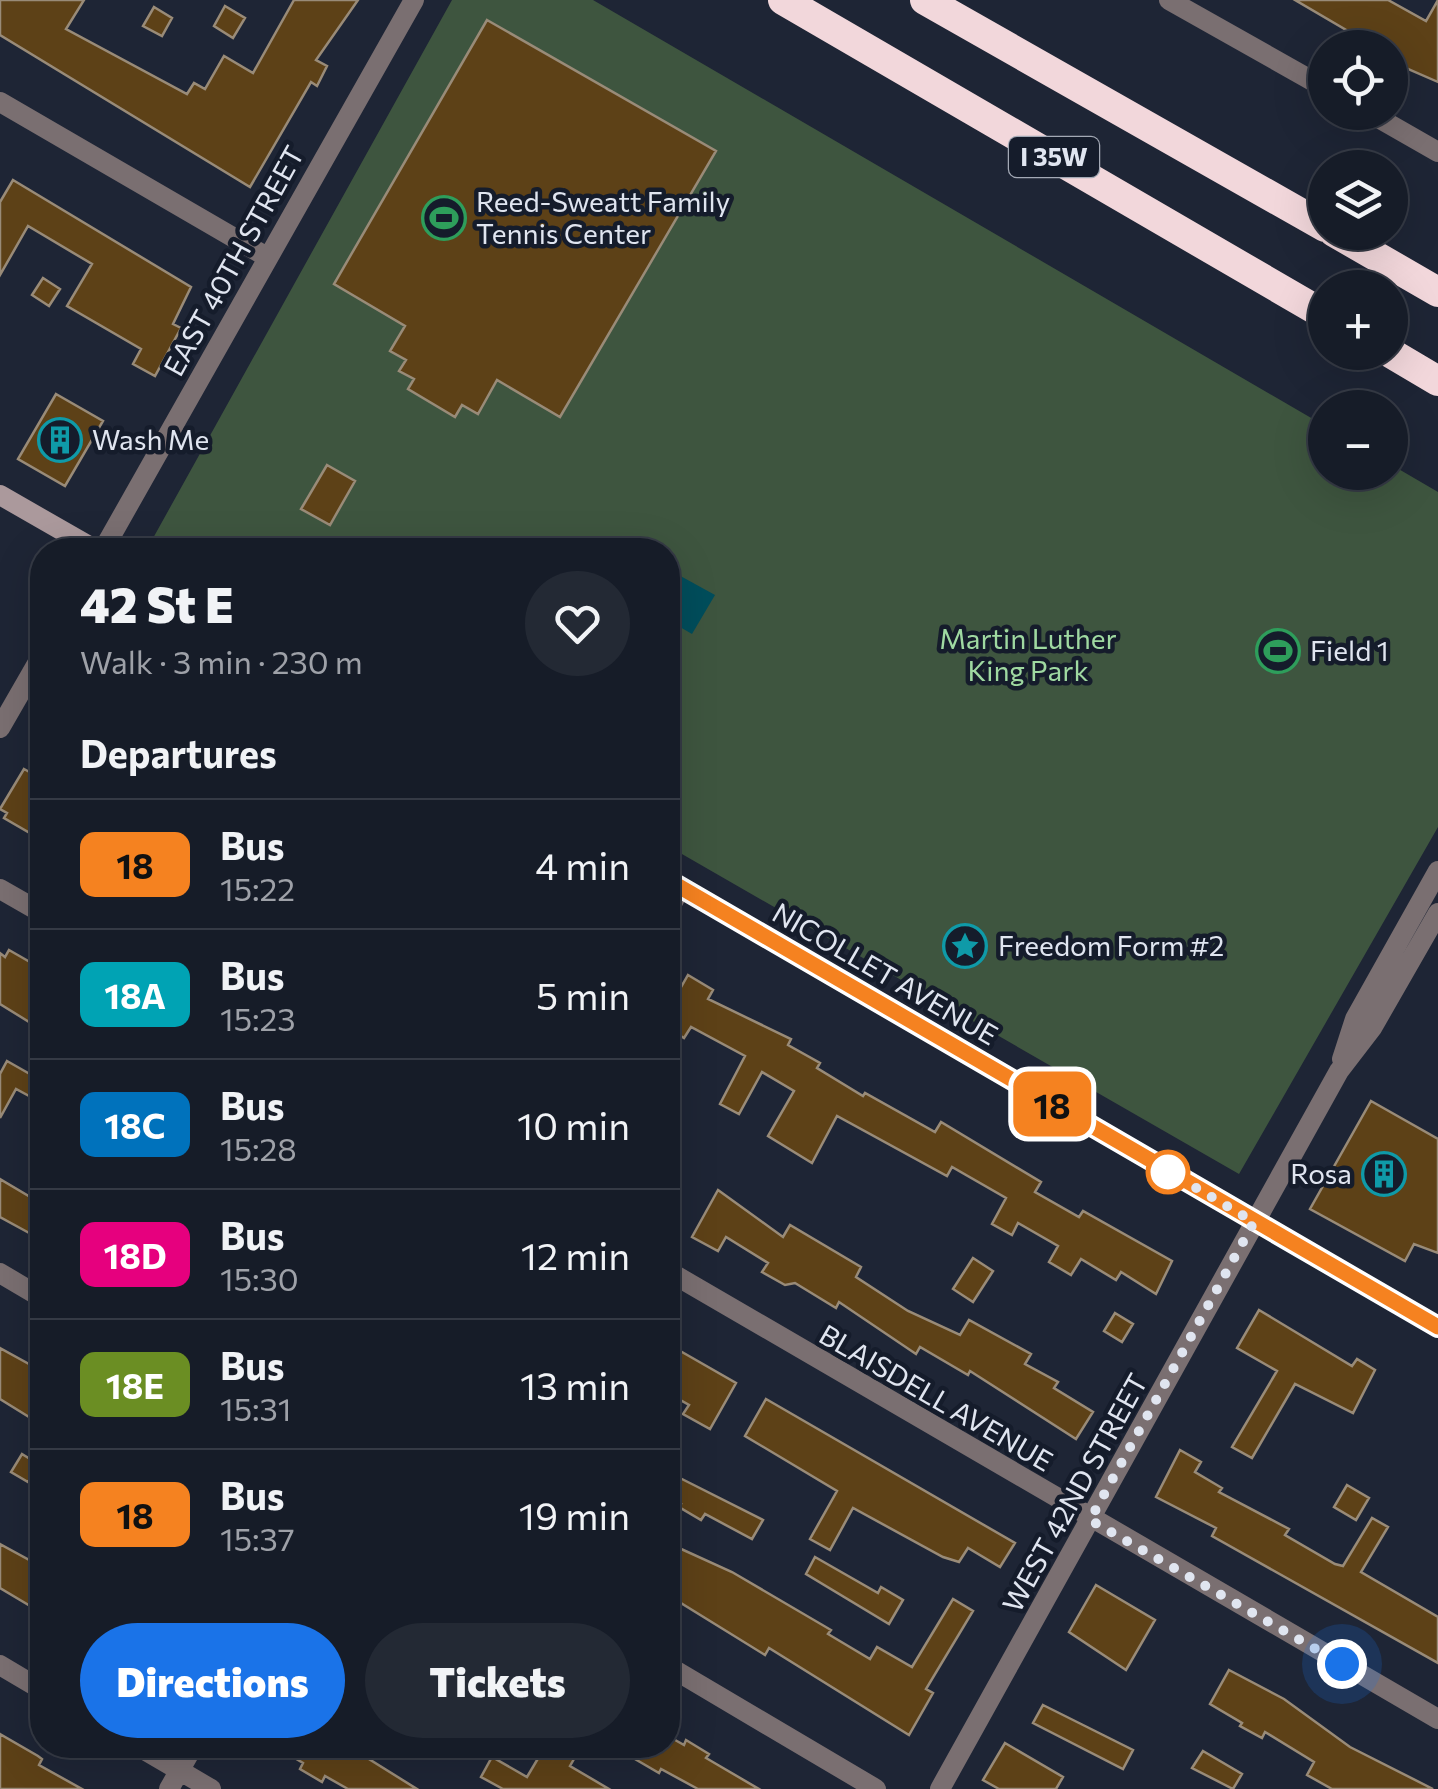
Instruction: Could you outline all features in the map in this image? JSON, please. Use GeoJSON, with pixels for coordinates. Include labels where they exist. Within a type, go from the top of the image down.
{"type":"FeatureCollection","features":[{"type":"Feature","properties":{"kind":"highway","name":"I 35W"},"geometry":{"type":"LineString","coordinates":[[783,0],[1308,305]]}},
{"type":"Feature","properties":{"kind":"highway","name":"I 35W"},"geometry":{"type":"LineString","coordinates":[[925,0],[1308,218]]}},
{"type":"Feature","properties":{"kind":"highway"},"geometry":{"type":"LineString","coordinates":[[1365,250],[1438,292]]}},
{"type":"Feature","properties":{"kind":"highway"},"geometry":{"type":"LineString","coordinates":[[1408,363],[1438,381]]}},
{"type":"Feature","properties":{"kind":"main road"},"geometry":{"type":"LineString","coordinates":[[0,495],[78,538]]}},
{"type":"Feature","properties":{"kind":"main road","name":"NICOLLET AVENUE"},"geometry":{"type":"LineString","coordinates":[[680,887],[1438,1327]]}},
{"type":"Feature","properties":{"kind":"street","name":"EAST 40TH STREET"},"geometry":{"type":"LineString","coordinates":[[107,538],[414,0]]}},
{"type":"Feature","properties":{"kind":"street"},"geometry":{"type":"LineString","coordinates":[[1177,2],[1308,78]]}},
{"type":"Feature","properties":{"kind":"street"},"geometry":{"type":"LineString","coordinates":[[0,102],[267,257]]}},
{"type":"Feature","properties":{"kind":"street"},"geometry":{"type":"LineString","coordinates":[[1400,130],[1438,152]]}},
{"type":"Feature","properties":{"kind":"street"},"geometry":{"type":"LineString","coordinates":[[0,728],[30,676]]}},
{"type":"Feature","properties":{"kind":"street","name":"WEST 42ND STREET"},"geometry":{"type":"LineString","coordinates":[[940,1789],[1338,1071],[1372,1028],[1429,925],[1438,871]]}},
{"type":"Feature","properties":{"kind":"street"},"geometry":{"type":"LineString","coordinates":[[0,888],[30,906]]}},
{"type":"Feature","properties":{"kind":"street"},"geometry":{"type":"LineString","coordinates":[[0,1273],[30,1291]]}},
{"type":"Feature","properties":{"kind":"street","name":"BLAISDELL AVENUE"},"geometry":{"type":"LineString","coordinates":[[680,1279],[1438,1719]]}},
{"type":"Feature","properties":{"kind":"street"},"geometry":{"type":"LineString","coordinates":[[0,1665],[30,1683]]}},
{"type":"Feature","properties":{"kind":"street"},"geometry":{"type":"LineString","coordinates":[[680,1673],[876,1789]]}},
{"type":"Feature","properties":{"kind":"street"},"geometry":{"type":"LineString","coordinates":[[150,1758],[175,1780],[211,1789]]}},
{"type":"Feature","properties":{"kind":"street"},"geometry":{"type":"LineString","coordinates":[[175,1780],[187,1758]]}},
{"type":"Feature","properties":{"kind":"green space","name":"Martin Luther King Park"},"geometry":{"type":"Polygon","coordinates":[[[452,0],[593,0],[1308,416],[1308,490],[1408,490],[1408,474],[1438,492],[1438,827],[1239,1174],[680,853],[680,538],[153,538],[452,0]]]}},
{"type":"Feature","properties":{"kind":"water"},"geometry":{"type":"Polygon","coordinates":[[[680,576],[715,595],[692,634],[680,627],[680,576]]]}},
{"type":"Feature","properties":{"kind":"building"},"geometry":{"type":"Polygon","coordinates":[[[0,0],[84,0],[66,29],[187,94],[194,83],[205,89],[224,56],[253,73],[294,0],[358,0],[316,60],[327,66],[317,86],[311,82],[250,187],[0,35],[0,0]]]}},
{"type":"Feature","properties":{"kind":"building"},"geometry":{"type":"Polygon","coordinates":[[[1295,0],[1388,0],[1426,21],[1438,0],[1438,82],[1408,69],[1408,30],[1346,30],[1295,0]]]}},
{"type":"Feature","properties":{"kind":"building"},"geometry":{"type":"Polygon","coordinates":[[[225,6],[245,18],[233,38],[214,26],[225,6]]]}},
{"type":"Feature","properties":{"kind":"building"},"geometry":{"type":"Polygon","coordinates":[[[154,7],[172,18],[162,36],[143,26],[154,7]]]}},
{"type":"Feature","properties":{"kind":"building","name":"Reed-Sweatt Family Tennis Center"},"geometry":{"type":"Polygon","coordinates":[[[487,20],[716,151],[560,417],[497,380],[478,414],[462,405],[455,417],[408,389],[414,379],[399,371],[406,360],[390,351],[405,326],[334,284],[487,20]]]}},
{"type":"Feature","properties":{"kind":"building"},"geometry":{"type":"Polygon","coordinates":[[[13,180],[191,287],[173,324],[181,328],[155,376],[133,364],[141,349],[67,306],[92,264],[28,226],[0,275],[0,202],[13,180]]]}},
{"type":"Feature","properties":{"kind":"building"},"geometry":{"type":"Polygon","coordinates":[[[43,278],[60,289],[49,306],[32,295],[43,278]]]}},
{"type":"Feature","properties":{"kind":"building","name":"Wash Me"},"geometry":{"type":"Polygon","coordinates":[[[56,394],[103,421],[65,486],[18,459],[56,394]]]}},
{"type":"Feature","properties":{"kind":"building"},"geometry":{"type":"Polygon","coordinates":[[[327,465],[355,481],[330,525],[301,509],[327,465]]]}},
{"type":"Feature","properties":{"kind":"building"},"geometry":{"type":"Polygon","coordinates":[[[24,769],[30,772],[30,833],[4,818],[7,813],[0,809],[24,769]]]}},
{"type":"Feature","properties":{"kind":"building"},"geometry":{"type":"Polygon","coordinates":[[[9,950],[30,962],[30,1023],[0,1004],[0,953],[5,957],[9,950]]]}},
{"type":"Feature","properties":{"kind":"building"},"geometry":{"type":"Polygon","coordinates":[[[688,975],[713,990],[708,999],[791,1039],[788,1045],[820,1063],[817,1068],[863,1096],[865,1093],[935,1132],[941,1122],[1041,1182],[1035,1192],[1079,1217],[1083,1211],[1172,1261],[1156,1294],[1121,1272],[1116,1280],[1081,1259],[1071,1275],[1049,1262],[1058,1246],[1018,1223],[1012,1235],[992,1224],[1006,1198],[952,1167],[947,1176],[837,1116],[812,1163],[768,1136],[794,1091],[762,1072],[739,1114],[720,1104],[745,1056],[691,1027],[684,1038],[680,1036],[680,989],[688,975]]]}},
{"type":"Feature","properties":{"kind":"building"},"geometry":{"type":"Polygon","coordinates":[[[7,1061],[30,1074],[30,1097],[16,1089],[0,1118],[0,1074],[7,1061]]]}},
{"type":"Feature","properties":{"kind":"building","name":"Rosa"},"geometry":{"type":"Polygon","coordinates":[[[1371,1101],[1438,1139],[1438,1253],[1414,1244],[1405,1261],[1310,1209],[1371,1101]]]}},
{"type":"Feature","properties":{"kind":"building"},"geometry":{"type":"Polygon","coordinates":[[[0,1179],[30,1197],[30,1233],[0,1217],[0,1179]]]}},
{"type":"Feature","properties":{"kind":"building"},"geometry":{"type":"Polygon","coordinates":[[[718,1190],[783,1237],[790,1225],[861,1267],[856,1277],[908,1311],[960,1335],[969,1320],[1031,1354],[1025,1364],[1058,1382],[1054,1388],[1093,1412],[1076,1439],[970,1371],[968,1375],[920,1347],[916,1354],[839,1302],[836,1308],[795,1283],[785,1285],[762,1272],[768,1263],[726,1237],[718,1251],[692,1237],[718,1190]]]}},
{"type":"Feature","properties":{"kind":"building"},"geometry":{"type":"Polygon","coordinates":[[[973,1258],[993,1271],[973,1302],[953,1289],[973,1258]]]}},
{"type":"Feature","properties":{"kind":"building"},"geometry":{"type":"Polygon","coordinates":[[[1259,1310],[1352,1366],[1357,1359],[1375,1370],[1353,1413],[1295,1384],[1252,1458],[1232,1447],[1277,1371],[1237,1348],[1259,1310]]]}},
{"type":"Feature","properties":{"kind":"building"},"geometry":{"type":"Polygon","coordinates":[[[1115,1313],[1133,1324],[1122,1342],[1104,1331],[1115,1313]]]}},
{"type":"Feature","properties":{"kind":"building"},"geometry":{"type":"Polygon","coordinates":[[[0,1348],[30,1365],[30,1418],[0,1399],[0,1348]]]}},
{"type":"Feature","properties":{"kind":"building"},"geometry":{"type":"Polygon","coordinates":[[[680,1351],[736,1383],[710,1429],[683,1414],[689,1405],[680,1400],[680,1351]]]}},
{"type":"Feature","properties":{"kind":"building"},"geometry":{"type":"Polygon","coordinates":[[[766,1399],[1015,1543],[1000,1567],[968,1548],[959,1562],[943,1557],[853,1508],[830,1550],[810,1539],[837,1491],[745,1436],[766,1399]]]}},
{"type":"Feature","properties":{"kind":"building"},"geometry":{"type":"Polygon","coordinates":[[[1180,1450],[1201,1462],[1195,1472],[1222,1488],[1219,1492],[1289,1529],[1285,1535],[1335,1564],[1343,1566],[1372,1518],[1388,1527],[1361,1572],[1438,1617],[1438,1663],[1212,1536],[1216,1528],[1156,1497],[1180,1450]]]}},
{"type":"Feature","properties":{"kind":"building"},"geometry":{"type":"Polygon","coordinates":[[[22,1454],[30,1459],[28,1482],[11,1472],[22,1454]]]}},
{"type":"Feature","properties":{"kind":"building"},"geometry":{"type":"Polygon","coordinates":[[[680,1478],[763,1520],[752,1539],[705,1514],[701,1520],[680,1508],[680,1478]]]}},
{"type":"Feature","properties":{"kind":"building"},"geometry":{"type":"Polygon","coordinates":[[[1347,1485],[1369,1498],[1356,1520],[1334,1507],[1347,1485]]]}},
{"type":"Feature","properties":{"kind":"building"},"geometry":{"type":"Polygon","coordinates":[[[0,1544],[30,1560],[30,1606],[0,1588],[0,1544]]]}},
{"type":"Feature","properties":{"kind":"building"},"geometry":{"type":"Polygon","coordinates":[[[680,1548],[732,1572],[831,1630],[828,1634],[870,1659],[877,1647],[912,1667],[953,1599],[973,1611],[926,1689],[933,1693],[909,1735],[769,1648],[765,1655],[680,1602],[680,1548]]]}},
{"type":"Feature","properties":{"kind":"building"},"geometry":{"type":"Polygon","coordinates":[[[815,1557],[878,1593],[881,1587],[903,1600],[889,1624],[806,1574],[815,1557]]]}},
{"type":"Feature","properties":{"kind":"building"},"geometry":{"type":"Polygon","coordinates":[[[1096,1585],[1155,1620],[1126,1670],[1069,1632],[1096,1585]]]}},
{"type":"Feature","properties":{"kind":"building"},"geometry":{"type":"Polygon","coordinates":[[[1229,1670],[1284,1699],[1350,1747],[1433,1789],[1332,1789],[1307,1775],[1314,1762],[1265,1732],[1262,1738],[1240,1726],[1242,1723],[1210,1704],[1229,1670]]]}},
{"type":"Feature","properties":{"kind":"building"},"geometry":{"type":"Polygon","coordinates":[[[1043,1705],[1133,1750],[1123,1769],[1033,1723],[1043,1705]]]}},
{"type":"Feature","properties":{"kind":"building"},"geometry":{"type":"Polygon","coordinates":[[[0,1734],[30,1752],[30,1758],[42,1759],[39,1765],[82,1789],[0,1789],[0,1734]]]}},
{"type":"Feature","properties":{"kind":"building"},"geometry":{"type":"Polygon","coordinates":[[[686,1740],[709,1754],[706,1758],[759,1789],[698,1789],[661,1769],[659,1773],[633,1758],[680,1758],[680,1743],[684,1745],[686,1740]]]}},
{"type":"Feature","properties":{"kind":"building"},"geometry":{"type":"Polygon","coordinates":[[[1005,1743],[1063,1777],[1056,1789],[999,1789],[983,1780],[1005,1743]]]}},
{"type":"Feature","properties":{"kind":"building"},"geometry":{"type":"Polygon","coordinates":[[[1203,1751],[1242,1774],[1233,1789],[1192,1768],[1203,1751]]]}},
{"type":"Feature","properties":{"kind":"building"},"geometry":{"type":"Polygon","coordinates":[[[295,1758],[367,1758],[417,1789],[348,1789],[325,1776],[322,1782],[300,1769],[303,1763],[295,1758]]]}},
{"type":"Feature","properties":{"kind":"building"},"geometry":{"type":"Polygon","coordinates":[[[494,1758],[527,1777],[538,1758],[575,1758],[570,1766],[609,1789],[503,1789],[481,1777],[494,1758]]]}},
{"type":"Feature","properties":{"kind":"bus line","name":"18"},"geometry":{"type":"LineString","coordinates":[[680,887],[1438,1327]]}},
{"type":"Feature","properties":{"kind":"place","name":"Reed-Sweatt Family Tennis Center"},"geometry":{"type":"Point","coordinates":[444,218]}},
{"type":"Feature","properties":{"kind":"place","name":"Wash Me"},"geometry":{"type":"Point","coordinates":[60,440]}},
{"type":"Feature","properties":{"kind":"place","name":"Field 1"},"geometry":{"type":"Point","coordinates":[1278,651]}},
{"type":"Feature","properties":{"kind":"place","name":"Freedom Form #2"},"geometry":{"type":"Point","coordinates":[965,946]}},
{"type":"Feature","properties":{"kind":"place","name":"Rosa"},"geometry":{"type":"Point","coordinates":[1384,1174]}},
{"type":"Feature","properties":{"kind":"route"},"geometry":{"type":"LineString","coordinates":[[1168,1172],[1159,1166],[1254,1222],[1090,1520],[1342,1664]]}}]}
